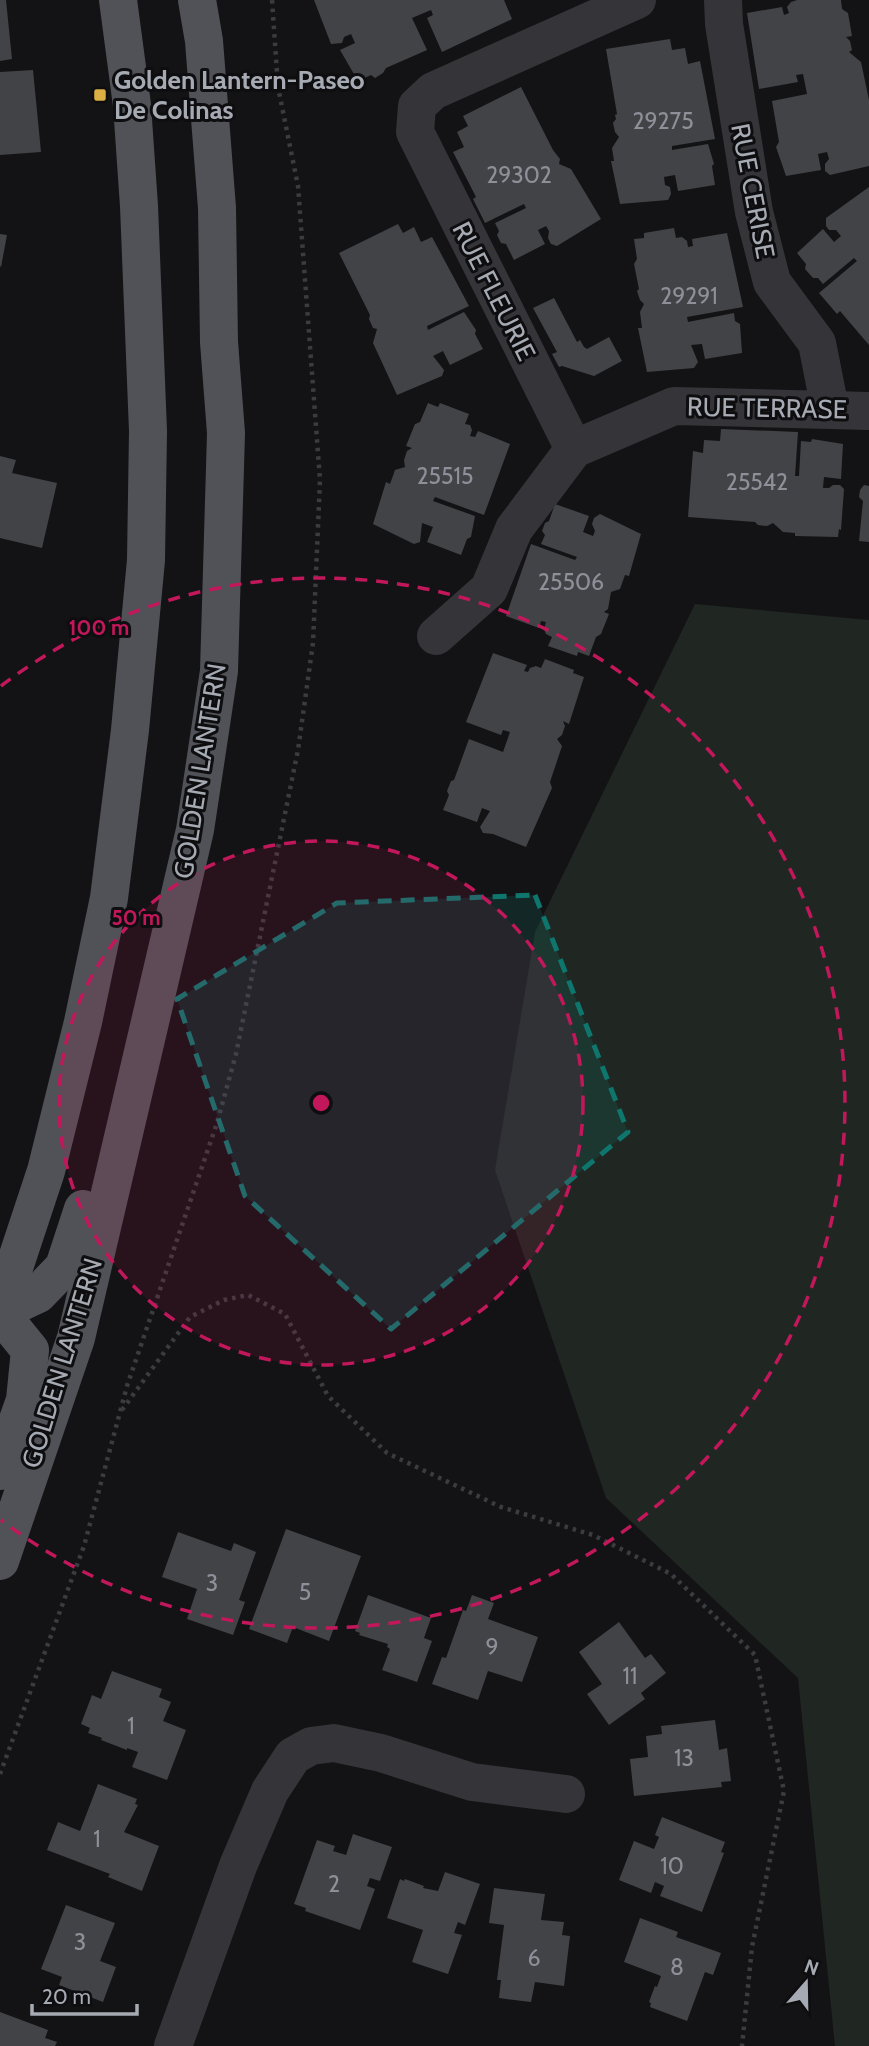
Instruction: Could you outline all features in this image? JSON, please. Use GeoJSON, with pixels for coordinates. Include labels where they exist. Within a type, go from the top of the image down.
{"type":"FeatureCollection","features":[{"type":"Feature","properties":{"kind":"main road"},"geometry":{"type":"LineString","coordinates":[[0,1311],[46,1171],[83,1022],[109,898],[130,730],[146,560],[148,431],[139,206],[131,105],[118,0]]}},
{"type":"Feature","properties":{"kind":"main road","name":"GOLDEN LANTERN"},"geometry":{"type":"LineString","coordinates":[[0,1561],[76,1338],[195,830],[219,671],[226,433],[219,342],[217,208],[204,41],[197,0]]}},
{"type":"Feature","properties":{"kind":"main road"},"geometry":{"type":"LineString","coordinates":[[0,1311],[38,1294],[64,1267],[125,1066],[148,1031]]}},
{"type":"Feature","properties":{"kind":"main road"},"geometry":{"type":"LineString","coordinates":[[0,1311],[30,1350],[25,1400],[0,1471]]}},
{"type":"Feature","properties":{"kind":"street","name":"RUE FLEURIE"},"geometry":{"type":"LineString","coordinates":[[574,449],[415,132],[417,106],[433,91],[637,0]]}},
{"type":"Feature","properties":{"kind":"street","name":"RUE CERISE"},"geometry":{"type":"LineString","coordinates":[[723,0],[724,24],[754,212],[772,282],[817,343],[830,409]]}},
{"type":"Feature","properties":{"kind":"street","name":"RUE TERRASE"},"geometry":{"type":"LineString","coordinates":[[436,636],[489,589],[514,529],[574,449],[674,406],[869,411]]}},
{"type":"Feature","properties":{"kind":"street"},"geometry":{"type":"LineString","coordinates":[[173,2046],[238,1866],[270,1791],[293,1756],[311,1746],[334,1743],[381,1754],[472,1782],[566,1794]]}},
{"type":"Feature","properties":{"kind":"path"},"geometry":{"type":"LineString","coordinates":[[0,1774],[84,1546],[119,1413],[216,1123],[236,1054],[298,750],[313,643],[320,480],[298,186],[278,88],[272,0]]}},
{"type":"Feature","properties":{"kind":"path"},"geometry":{"type":"LineString","coordinates":[[119,1413],[190,1317],[224,1300],[248,1295],[285,1314],[328,1396],[387,1453],[501,1507],[593,1535],[671,1574],[755,1655],[784,1791],[752,1947],[742,2046]]}},
{"type":"Feature","properties":{"kind":"highlighted area"},"geometry":{"type":"Polygon","coordinates":[[[535,895],[628,1132],[391,1329],[245,1196],[177,999],[337,903],[535,895]]]}},
{"type":"Feature","properties":{"kind":"shaded area"},"geometry":{"type":"Polygon","coordinates":[[[695,604],[869,620],[869,2046],[835,2046],[798,1678],[606,1498],[495,1170],[535,932],[695,604]]]}},
{"type":"Feature","properties":{"kind":"building"},"geometry":{"type":"Polygon","coordinates":[[[0,0],[6,0],[12,59],[0,61],[0,0]]]}},
{"type":"Feature","properties":{"kind":"building"},"geometry":{"type":"Polygon","coordinates":[[[314,0],[504,0],[512,19],[442,52],[427,18],[433,15],[431,10],[412,18],[427,50],[386,68],[375,78],[371,75],[358,81],[340,50],[355,43],[351,34],[344,37],[342,43],[331,44],[314,0]]]}},
{"type":"Feature","properties":{"kind":"building"},"geometry":{"type":"Polygon","coordinates":[[[841,0],[842,9],[848,13],[852,36],[846,37],[852,50],[849,52],[861,62],[869,100],[869,166],[830,175],[825,171],[825,164],[829,159],[827,152],[818,154],[821,170],[786,176],[776,147],[779,142],[772,101],[807,94],[803,74],[796,75],[798,82],[759,89],[747,13],[782,7],[784,15],[789,13],[787,7],[791,2],[841,0]]]}},
{"type":"Feature","properties":{"kind":"building"},"geometry":{"type":"Polygon","coordinates":[[[670,39],[672,50],[685,48],[688,64],[700,61],[715,139],[672,146],[672,150],[708,144],[714,164],[715,185],[678,191],[675,175],[664,177],[665,185],[670,187],[668,200],[620,204],[611,161],[614,161],[612,148],[619,137],[613,123],[617,114],[606,49],[670,39]]]}},
{"type":"Feature","properties":{"kind":"building"},"geometry":{"type":"Polygon","coordinates":[[[33,70],[41,152],[0,155],[0,72],[33,70]]]}},
{"type":"Feature","properties":{"kind":"building"},"geometry":{"type":"Polygon","coordinates":[[[521,87],[560,159],[559,164],[571,169],[601,219],[557,246],[551,244],[546,226],[538,230],[545,244],[514,260],[506,244],[501,243],[495,223],[526,208],[524,204],[485,223],[473,199],[476,197],[453,152],[464,147],[457,132],[468,126],[463,116],[521,87]]]}},
{"type":"Feature","properties":{"kind":"building"},"geometry":{"type":"Polygon","coordinates":[[[869,187],[869,345],[840,311],[837,314],[819,293],[857,261],[854,258],[823,284],[805,269],[806,264],[797,253],[823,229],[834,242],[841,236],[836,230],[829,230],[826,218],[869,187]]]}},
{"type":"Feature","properties":{"kind":"building"},"geometry":{"type":"Polygon","coordinates":[[[398,224],[403,233],[414,227],[421,242],[432,237],[469,306],[427,326],[428,330],[464,312],[476,330],[475,334],[483,349],[450,365],[443,351],[433,356],[444,370],[442,376],[397,395],[373,343],[377,329],[373,328],[370,315],[339,253],[398,224]]]}},
{"type":"Feature","properties":{"kind":"building"},"geometry":{"type":"Polygon","coordinates":[[[674,228],[676,238],[682,237],[687,241],[688,247],[693,246],[692,239],[727,233],[743,307],[687,317],[688,322],[734,313],[735,321],[740,324],[742,353],[705,359],[702,344],[691,345],[698,362],[694,368],[647,372],[638,328],[642,328],[640,312],[644,304],[637,291],[639,289],[634,264],[637,259],[634,239],[644,238],[644,233],[674,228]]]}},
{"type":"Feature","properties":{"kind":"building"},"geometry":{"type":"Polygon","coordinates":[[[0,234],[7,235],[1,267],[0,266],[0,234]]]}},
{"type":"Feature","properties":{"kind":"building"},"geometry":{"type":"Polygon","coordinates":[[[554,298],[577,342],[580,340],[587,349],[609,337],[622,361],[594,376],[559,367],[552,354],[557,352],[533,308],[554,298]]]}},
{"type":"Feature","properties":{"kind":"building"},"geometry":{"type":"Polygon","coordinates":[[[428,403],[438,407],[440,403],[469,414],[465,424],[470,425],[470,436],[475,437],[478,431],[510,444],[484,515],[435,497],[433,501],[475,516],[471,537],[467,539],[461,555],[427,542],[433,527],[422,523],[420,542],[414,544],[373,524],[386,482],[390,484],[395,470],[405,467],[407,451],[412,448],[406,446],[428,403]]]}},
{"type":"Feature","properties":{"kind":"building"},"geometry":{"type":"Polygon","coordinates":[[[721,429],[798,432],[795,476],[799,476],[801,441],[811,442],[812,439],[843,444],[841,479],[824,477],[823,488],[840,485],[844,489],[841,530],[839,529],[838,537],[795,536],[795,533],[783,532],[773,523],[767,526],[755,522],[688,517],[693,451],[703,453],[704,440],[720,441],[721,429]]]}},
{"type":"Feature","properties":{"kind":"building"},"geometry":{"type":"Polygon","coordinates":[[[0,456],[16,460],[12,473],[57,483],[42,548],[0,538],[0,456]]]}},
{"type":"Feature","properties":{"kind":"building"},"geometry":{"type":"Polygon","coordinates":[[[864,485],[869,486],[869,542],[859,541],[863,501],[859,497],[864,485]]]}},
{"type":"Feature","properties":{"kind":"building"},"geometry":{"type":"Polygon","coordinates":[[[555,504],[589,516],[583,532],[593,536],[595,531],[592,524],[594,518],[600,514],[641,534],[629,576],[625,575],[620,589],[611,592],[608,609],[604,612],[609,614],[589,656],[578,652],[577,656],[548,646],[552,637],[546,634],[544,629],[546,622],[541,621],[539,628],[506,616],[531,544],[575,560],[577,557],[541,544],[545,535],[542,531],[555,504]]]}},
{"type":"Feature","properties":{"kind":"building"},"geometry":{"type":"Polygon","coordinates":[[[493,653],[527,665],[524,671],[528,672],[536,666],[541,668],[545,659],[574,670],[573,673],[584,677],[569,724],[563,721],[565,726],[562,735],[557,739],[562,746],[550,782],[552,788],[526,847],[493,834],[483,833],[480,827],[490,811],[482,808],[477,822],[443,810],[449,795],[447,791],[454,780],[469,739],[503,752],[510,732],[503,730],[501,735],[466,722],[493,653]]]}},
{"type":"Feature","properties":{"kind":"building"},"geometry":{"type":"Polygon","coordinates":[[[286,1529],[361,1556],[329,1641],[293,1627],[287,1643],[249,1629],[286,1529]]]}},
{"type":"Feature","properties":{"kind":"building"},"geometry":{"type":"Polygon","coordinates":[[[178,1532],[231,1551],[234,1543],[256,1552],[239,1600],[245,1602],[233,1635],[187,1619],[197,1589],[162,1577],[178,1532]]]}},
{"type":"Feature","properties":{"kind":"building"},"geometry":{"type":"Polygon","coordinates":[[[368,1595],[431,1618],[424,1638],[432,1641],[417,1682],[382,1670],[390,1649],[388,1644],[359,1635],[360,1633],[355,1631],[368,1595]]]}},
{"type":"Feature","properties":{"kind":"building"},"geometry":{"type":"Polygon","coordinates":[[[472,1595],[494,1603],[488,1619],[538,1637],[522,1682],[488,1671],[478,1700],[432,1684],[442,1657],[446,1658],[463,1610],[466,1611],[472,1595]]]}},
{"type":"Feature","properties":{"kind":"building"},"geometry":{"type":"Polygon","coordinates":[[[619,1622],[645,1658],[651,1654],[666,1673],[641,1693],[645,1699],[609,1725],[587,1694],[602,1684],[579,1652],[619,1622]]]}},
{"type":"Feature","properties":{"kind":"building"},"geometry":{"type":"Polygon","coordinates":[[[112,1671],[162,1689],[159,1697],[171,1702],[163,1721],[186,1730],[167,1780],[132,1767],[138,1752],[101,1740],[102,1738],[88,1733],[90,1728],[81,1724],[92,1695],[101,1699],[112,1671]]]}},
{"type":"Feature","properties":{"kind":"building"},"geometry":{"type":"Polygon","coordinates":[[[715,1720],[719,1750],[727,1748],[731,1781],[721,1782],[722,1787],[634,1796],[630,1759],[648,1757],[646,1736],[662,1734],[661,1726],[715,1720]]]}},
{"type":"Feature","properties":{"kind":"building"},"geometry":{"type":"Polygon","coordinates":[[[98,1784],[137,1799],[135,1804],[138,1805],[124,1832],[159,1846],[142,1891],[108,1877],[110,1874],[47,1850],[58,1822],[80,1831],[98,1784]]]}},
{"type":"Feature","properties":{"kind":"building"},"geometry":{"type":"Polygon","coordinates":[[[662,1817],[725,1842],[721,1852],[724,1853],[702,1912],[660,1896],[664,1886],[655,1882],[651,1893],[619,1880],[634,1841],[654,1849],[659,1837],[655,1835],[662,1817]]]}},
{"type":"Feature","properties":{"kind":"building"},"geometry":{"type":"Polygon","coordinates":[[[353,1834],[392,1847],[380,1881],[370,1878],[367,1886],[375,1889],[360,1930],[305,1911],[306,1908],[294,1904],[317,1840],[335,1846],[333,1851],[346,1855],[353,1834]]]}},
{"type":"Feature","properties":{"kind":"building"},"geometry":{"type":"Polygon","coordinates":[[[445,1872],[480,1884],[465,1925],[458,1922],[454,1933],[462,1935],[448,1974],[412,1962],[423,1930],[387,1918],[400,1879],[438,1891],[445,1872]]]}},
{"type":"Feature","properties":{"kind":"building"},"geometry":{"type":"Polygon","coordinates":[[[494,1888],[545,1894],[541,1920],[564,1922],[562,1935],[570,1936],[564,1986],[535,1982],[531,2002],[499,1998],[501,1980],[497,1980],[504,1925],[489,1923],[494,1888]]]}},
{"type":"Feature","properties":{"kind":"building"},"geometry":{"type":"Polygon","coordinates":[[[66,1905],[115,1923],[100,1961],[116,1967],[103,2002],[59,1985],[62,1977],[41,1969],[66,1905]]]}},
{"type":"Feature","properties":{"kind":"building"},"geometry":{"type":"Polygon","coordinates":[[[640,1918],[678,1932],[676,1937],[721,1953],[713,1975],[705,1972],[687,2021],[650,2007],[649,2002],[661,1976],[624,1962],[640,1918]]]}},
{"type":"Feature","properties":{"kind":"building"},"geometry":{"type":"Polygon","coordinates":[[[0,2012],[48,2030],[45,2038],[57,2042],[55,2046],[0,2046],[0,2012]]]}},
{"type":"Feature","properties":{"kind":"place","name":"Golden Lantern-Paseo De Colinas"},"geometry":{"type":"Point","coordinates":[100,95]}}]}
